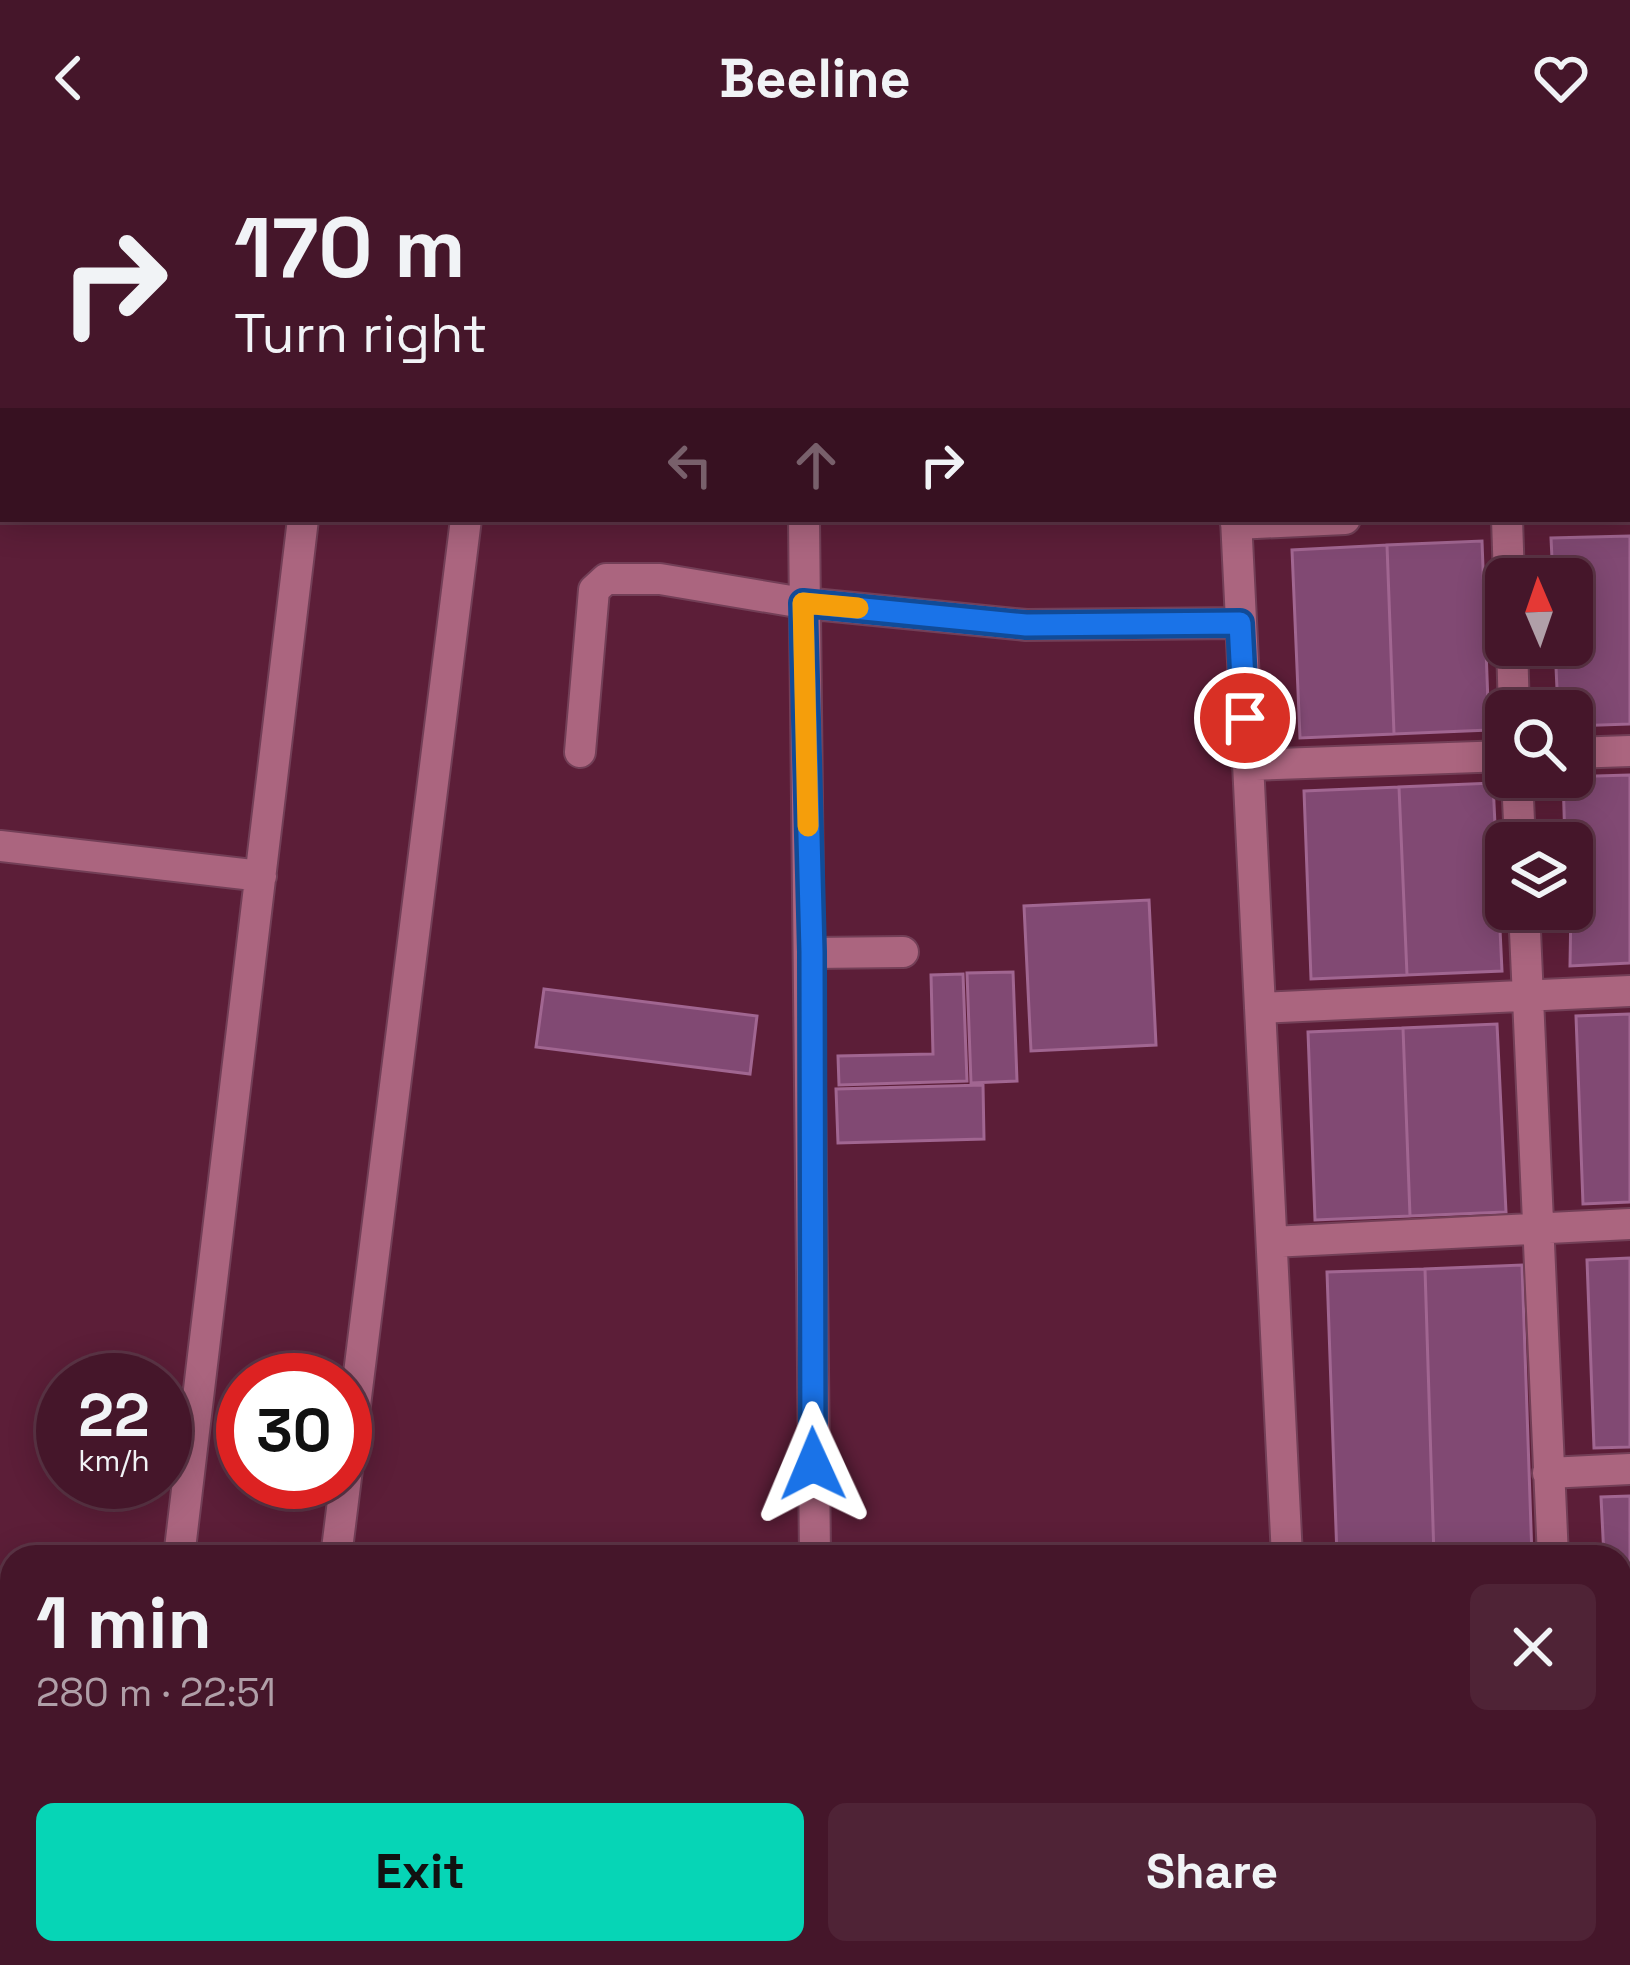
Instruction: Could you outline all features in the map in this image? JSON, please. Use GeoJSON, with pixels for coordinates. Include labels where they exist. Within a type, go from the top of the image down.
{"type":"FeatureCollection","features":[{"type":"Feature","properties":{"kind":"street"},"geometry":{"type":"LineString","coordinates":[[180,1545],[303,522]]}},
{"type":"Feature","properties":{"kind":"street"},"geometry":{"type":"LineString","coordinates":[[338,1545],[466,522]]}},
{"type":"Feature","properties":{"kind":"street"},"geometry":{"type":"LineString","coordinates":[[804,522],[815,1545]]}},
{"type":"Feature","properties":{"kind":"street"},"geometry":{"type":"LineString","coordinates":[[1236,522],[1286,1545]]}},
{"type":"Feature","properties":{"kind":"street"},"geometry":{"type":"LineString","coordinates":[[1507,522],[1508,558]]}},
{"type":"Feature","properties":{"kind":"street"},"geometry":{"type":"LineString","coordinates":[[580,752],[598,584],[660,579],[803,603],[1026,625],[1240,623]]}},
{"type":"Feature","properties":{"kind":"street"},"geometry":{"type":"LineString","coordinates":[[1593,752],[1630,751]]}},
{"type":"Feature","properties":{"kind":"street"},"geometry":{"type":"LineString","coordinates":[[1248,765],[1485,757]]}},
{"type":"Feature","properties":{"kind":"street"},"geometry":{"type":"LineString","coordinates":[[0,846],[261,876]]}},
{"type":"Feature","properties":{"kind":"street"},"geometry":{"type":"LineString","coordinates":[[1525,930],[1551,1545]]}},
{"type":"Feature","properties":{"kind":"street"},"geometry":{"type":"LineString","coordinates":[[812,952],[903,952]]}},
{"type":"Feature","properties":{"kind":"street"},"geometry":{"type":"LineString","coordinates":[[1260,1008],[1630,991]]}},
{"type":"Feature","properties":{"kind":"street"},"geometry":{"type":"LineString","coordinates":[[1271,1242],[1630,1224]]}},
{"type":"Feature","properties":{"kind":"street"},"geometry":{"type":"LineString","coordinates":[[1548,1473],[1630,1469]]}},
{"type":"Feature","properties":{"kind":"building"},"geometry":{"type":"Polygon","coordinates":[[[1630,536],[1630,724],[1593,725],[1593,690],[1557,690],[1556,666],[1593,666],[1593,558],[1552,558],[1551,538],[1630,536]]]}},
{"type":"Feature","properties":{"kind":"building"},"geometry":{"type":"Polygon","coordinates":[[[1482,541],[1485,730],[1394,734],[1387,545],[1482,541]]]}},
{"type":"Feature","properties":{"kind":"building"},"geometry":{"type":"Polygon","coordinates":[[[1387,545],[1394,734],[1300,738],[1292,550],[1387,545]]]}},
{"type":"Feature","properties":{"kind":"building"},"geometry":{"type":"Polygon","coordinates":[[[1630,775],[1630,963],[1570,966],[1571,930],[1593,930],[1593,822],[1564,822],[1564,798],[1593,798],[1593,776],[1630,775]]]}},
{"type":"Feature","properties":{"kind":"building"},"geometry":{"type":"Polygon","coordinates":[[[1485,783],[1485,798],[1494,798],[1495,822],[1485,822],[1485,930],[1500,930],[1502,971],[1407,975],[1399,787],[1485,783]]]}},
{"type":"Feature","properties":{"kind":"building"},"geometry":{"type":"Polygon","coordinates":[[[1399,787],[1407,975],[1311,979],[1304,791],[1399,787]]]}},
{"type":"Feature","properties":{"kind":"building"},"geometry":{"type":"Polygon","coordinates":[[[1149,900],[1156,1045],[1031,1051],[1024,906],[1149,900]]]}},
{"type":"Feature","properties":{"kind":"building"},"geometry":{"type":"Polygon","coordinates":[[[1013,972],[1017,1081],[971,1083],[967,973],[1013,972]]]}},
{"type":"Feature","properties":{"kind":"building"},"geometry":{"type":"Polygon","coordinates":[[[963,974],[967,1081],[839,1085],[838,1056],[933,1054],[931,975],[963,974]]]}},
{"type":"Feature","properties":{"kind":"building"},"geometry":{"type":"Polygon","coordinates":[[[544,989],[757,1016],[750,1074],[536,1047],[544,989]]]}},
{"type":"Feature","properties":{"kind":"building"},"geometry":{"type":"Polygon","coordinates":[[[1630,1014],[1630,1202],[1583,1204],[1576,1016],[1630,1014]]]}},
{"type":"Feature","properties":{"kind":"building"},"geometry":{"type":"Polygon","coordinates":[[[1497,1024],[1506,1212],[1410,1216],[1403,1028],[1497,1024]]]}},
{"type":"Feature","properties":{"kind":"building"},"geometry":{"type":"Polygon","coordinates":[[[1403,1028],[1410,1216],[1315,1220],[1308,1032],[1403,1028]]]}},
{"type":"Feature","properties":{"kind":"building"},"geometry":{"type":"Polygon","coordinates":[[[983,1085],[984,1139],[838,1143],[836,1089],[983,1085]]]}},
{"type":"Feature","properties":{"kind":"building"},"geometry":{"type":"Polygon","coordinates":[[[1630,1258],[1630,1447],[1594,1448],[1587,1260],[1630,1258]]]}},
{"type":"Feature","properties":{"kind":"building"},"geometry":{"type":"Polygon","coordinates":[[[1522,1265],[1532,1545],[1434,1545],[1425,1269],[1522,1265]]]}},
{"type":"Feature","properties":{"kind":"building"},"geometry":{"type":"Polygon","coordinates":[[[1425,1269],[1434,1545],[1337,1545],[1327,1272],[1425,1269]]]}},
{"type":"Feature","properties":{"kind":"building"},"geometry":{"type":"Polygon","coordinates":[[[1630,1496],[1630,1545],[1603,1545],[1601,1497],[1630,1496]]]}},
{"type":"Feature","properties":{"kind":"slow traffic"},"geometry":{"type":"LineString","coordinates":[[808,826],[803,603],[858,608]]}},
{"type":"Feature","properties":{"kind":"route"},"geometry":{"type":"LineString","coordinates":[[813,1464],[809,1278],[812,952],[803,603],[1026,625],[1240,623],[1245,718]]}}]}
